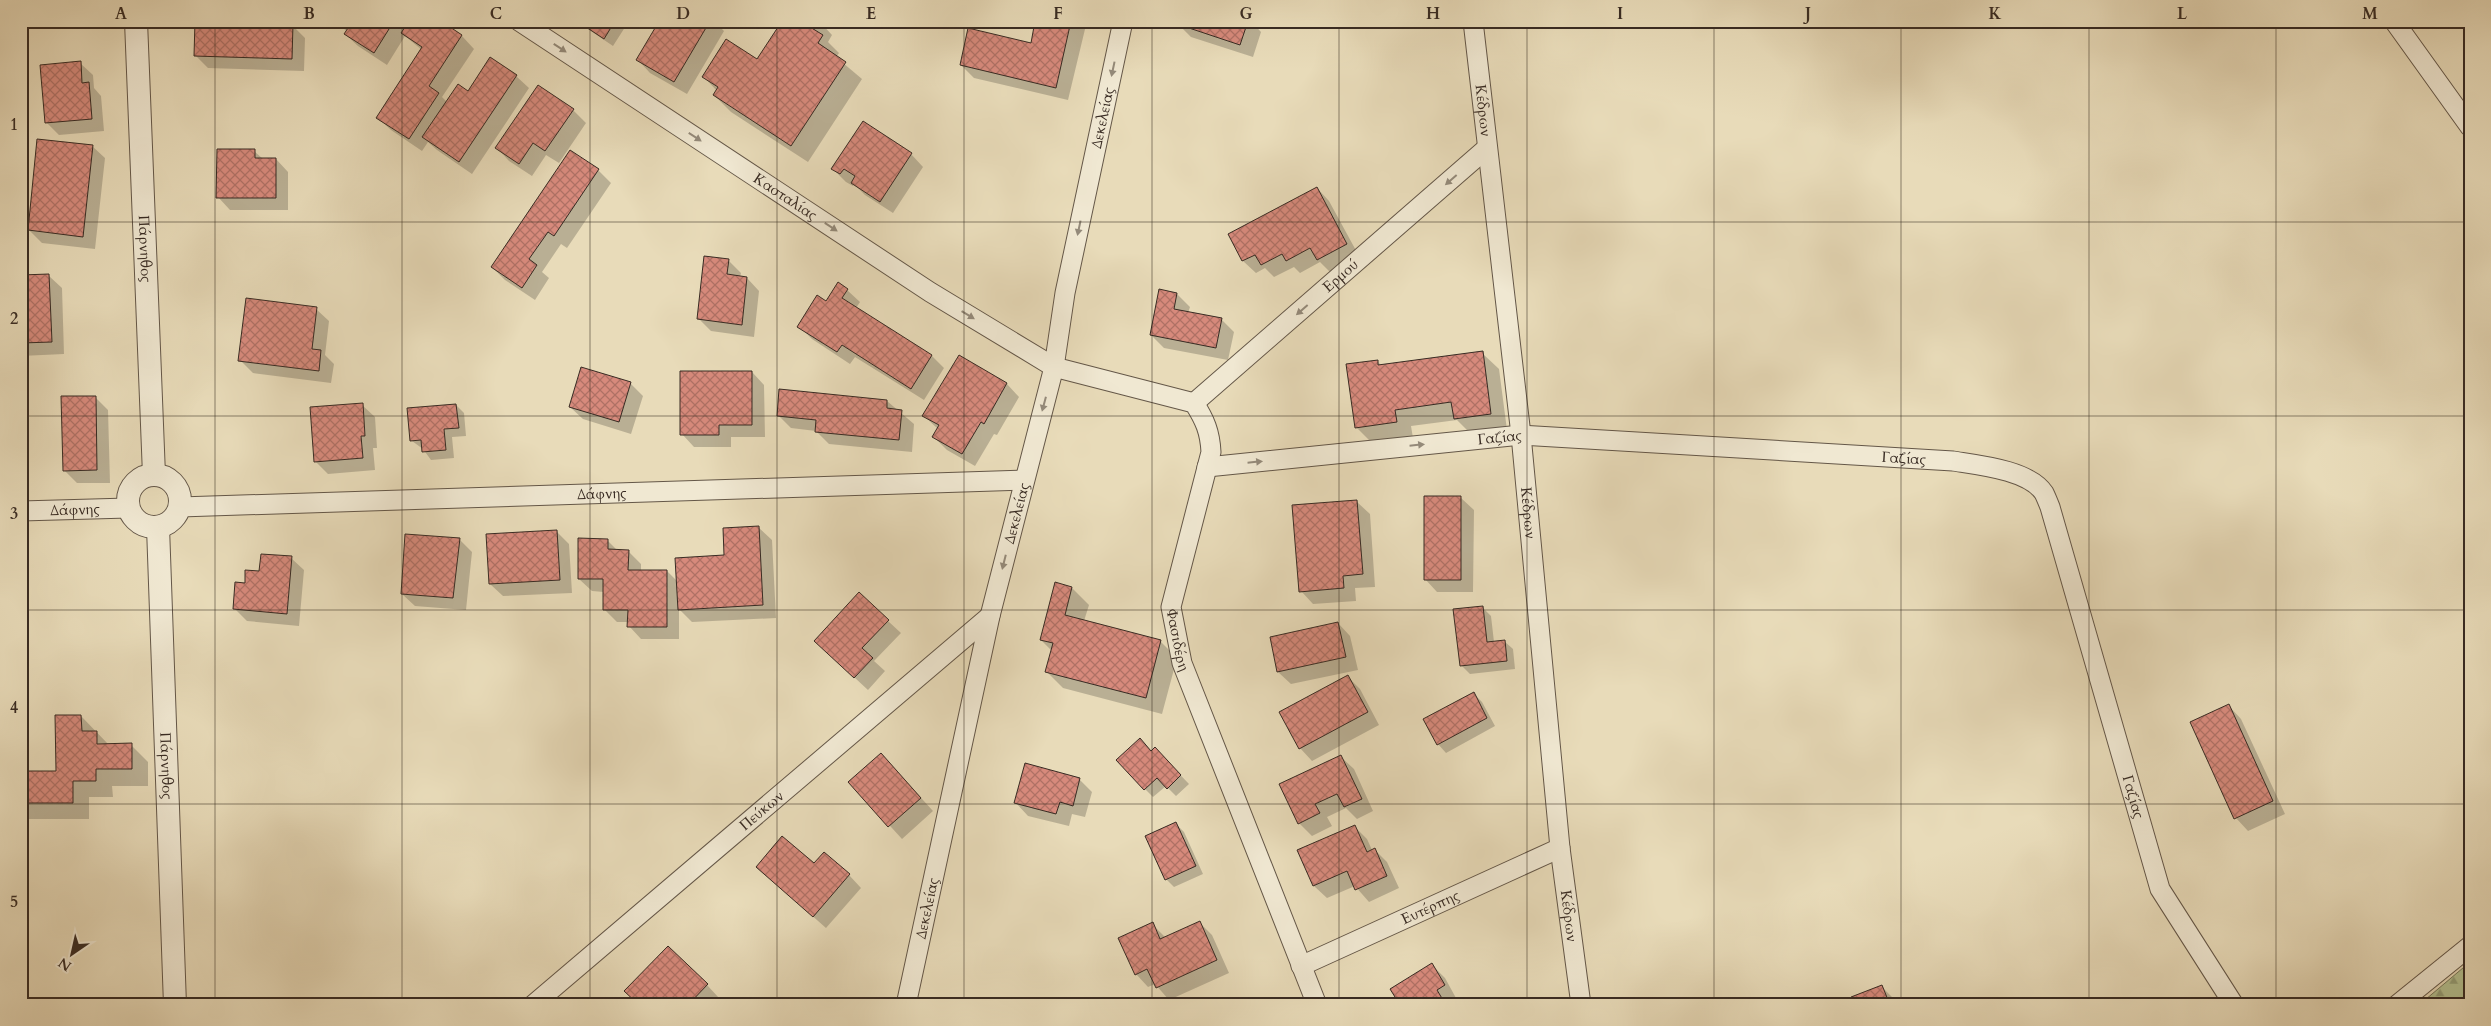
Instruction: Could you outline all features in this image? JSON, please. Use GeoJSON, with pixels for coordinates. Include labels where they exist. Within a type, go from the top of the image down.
{"type":"FeatureCollection","features":[{"type":"Feature","properties":{"kind":"street","name":"Πάρνηθος"},"geometry":{"type":"LineString","coordinates":[[136,21],[154,475]]}},
{"type":"Feature","properties":{"kind":"street","name":"Κασταλίας"},"geometry":{"type":"LineString","coordinates":[[519,21],[930,292],[1054,367]]}},
{"type":"Feature","properties":{"kind":"street","name":"Δεκελείας"},"geometry":{"type":"LineString","coordinates":[[906,1005],[990,616],[1054,367],[1065,293],[1123,21]]}},
{"type":"Feature","properties":{"kind":"street","name":"Κέδρων"},"geometry":{"type":"LineString","coordinates":[[1473,21],[1521,434],[1560,848],[1581,1005]]}},
{"type":"Feature","properties":{"kind":"street"},"geometry":{"type":"LineString","coordinates":[[2394,21],[2470,127]]}},
{"type":"Feature","properties":{"kind":"street","name":"Ερμού"},"geometry":{"type":"LineString","coordinates":[[1194,403],[1487,148]]}},
{"type":"Feature","properties":{"kind":"street"},"geometry":{"type":"LineString","coordinates":[[1054,367],[1194,403]]}},
{"type":"Feature","properties":{"kind":"street","name":"Φασιδέρη"},"geometry":{"type":"LineString","coordinates":[[1194,403],[1206,422],[1210,435],[1211,452],[1172,607],[1182,663],[1317,1005]]}},
{"type":"Feature","properties":{"kind":"street","name":"Γαζίας"},"geometry":{"type":"LineString","coordinates":[[1207,467],[1521,434],[1953,461],[1996,468],[2032,482],[2043,492],[2050,507],[2160,889],[2234,1005]]}},
{"type":"Feature","properties":{"kind":"street"},"geometry":{"type":"LineString","coordinates":[[154,475],[168,478],[174,484],[181,498],[180,507],[172,520],[158,527],[142,524],[128,508],[129,496],[137,482],[154,475]]}},
{"type":"Feature","properties":{"kind":"street","name":"Δάφνης"},"geometry":{"type":"LineString","coordinates":[[180,507],[1024,480]]}},
{"type":"Feature","properties":{"kind":"street","name":"Δάφνης"},"geometry":{"type":"LineString","coordinates":[[21,511],[128,508]]}},
{"type":"Feature","properties":{"kind":"street","name":"Πάρνηθος"},"geometry":{"type":"LineString","coordinates":[[158,527],[175,1005]]}},
{"type":"Feature","properties":{"kind":"street","name":"Πεύκων"},"geometry":{"type":"LineString","coordinates":[[533,1005],[990,616]]}},
{"type":"Feature","properties":{"kind":"street","name":"Ευτέρπης"},"geometry":{"type":"LineString","coordinates":[[1301,966],[1560,848]]}},
{"type":"Feature","properties":{"kind":"street"},"geometry":{"type":"LineString","coordinates":[[2397,1005],[2470,946]]}},
{"type":"Feature","properties":{"kind":"green space"},"geometry":{"type":"Polygon","coordinates":[[[2470,962],[2470,1005],[2419,1005],[2470,962]]]}},
{"type":"Feature","properties":{"kind":"building"},"geometry":{"type":"Polygon","coordinates":[[[195,21],[293,24],[292,59],[194,56],[195,21]]]}},
{"type":"Feature","properties":{"kind":"building"},"geometry":{"type":"Polygon","coordinates":[[[338,21],[394,21],[374,53],[344,34],[348,28],[338,21]]]}},
{"type":"Feature","properties":{"kind":"building"},"geometry":{"type":"Polygon","coordinates":[[[409,21],[441,21],[462,35],[429,86],[439,93],[409,139],[376,118],[422,47],[401,33],[409,21]]]}},
{"type":"Feature","properties":{"kind":"building"},"geometry":{"type":"Polygon","coordinates":[[[577,21],[615,21],[604,39],[577,21]]]}},
{"type":"Feature","properties":{"kind":"building"},"geometry":{"type":"Polygon","coordinates":[[[669,21],[710,21],[674,82],[636,60],[658,23],[665,27],[669,21]]]}},
{"type":"Feature","properties":{"kind":"building"},"geometry":{"type":"Polygon","coordinates":[[[782,21],[814,21],[810,27],[823,35],[818,43],[846,62],[791,146],[713,95],[718,87],[702,77],[726,39],[757,59],[782,21]]]}},
{"type":"Feature","properties":{"kind":"building"},"geometry":{"type":"Polygon","coordinates":[[[1035,21],[1071,21],[1056,88],[960,65],[968,28],[1031,43],[1035,21]]]}},
{"type":"Feature","properties":{"kind":"building"},"geometry":{"type":"Polygon","coordinates":[[[1178,21],[1248,21],[1240,45],[1177,24],[1178,21]]]}},
{"type":"Feature","properties":{"kind":"building"},"geometry":{"type":"Polygon","coordinates":[[[490,57],[517,75],[459,162],[422,137],[458,84],[468,91],[490,57]]]}},
{"type":"Feature","properties":{"kind":"building"},"geometry":{"type":"Polygon","coordinates":[[[81,61],[82,83],[89,82],[92,119],[45,123],[40,65],[81,61]]]}},
{"type":"Feature","properties":{"kind":"building"},"geometry":{"type":"Polygon","coordinates":[[[538,85],[574,109],[545,151],[533,143],[519,164],[495,148],[538,85]]]}},
{"type":"Feature","properties":{"kind":"building"},"geometry":{"type":"Polygon","coordinates":[[[863,121],[912,153],[880,202],[851,183],[855,176],[844,169],[840,174],[831,169],[863,121]]]}},
{"type":"Feature","properties":{"kind":"building"},"geometry":{"type":"Polygon","coordinates":[[[37,139],[93,145],[83,237],[28,230],[37,139]]]}},
{"type":"Feature","properties":{"kind":"building"},"geometry":{"type":"Polygon","coordinates":[[[217,149],[255,149],[255,158],[276,158],[276,198],[216,198],[217,149]]]}},
{"type":"Feature","properties":{"kind":"building"},"geometry":{"type":"Polygon","coordinates":[[[570,150],[599,169],[554,236],[548,232],[529,259],[537,265],[522,288],[491,267],[570,150]]]}},
{"type":"Feature","properties":{"kind":"building"},"geometry":{"type":"Polygon","coordinates":[[[1317,187],[1347,244],[1317,260],[1310,248],[1286,261],[1282,254],[1261,265],[1255,255],[1242,261],[1228,234],[1317,187]]]}},
{"type":"Feature","properties":{"kind":"building"},"geometry":{"type":"Polygon","coordinates":[[[704,256],[729,259],[727,274],[747,277],[742,325],[697,319],[704,256]]]}},
{"type":"Feature","properties":{"kind":"building"},"geometry":{"type":"Polygon","coordinates":[[[49,274],[52,342],[21,343],[21,275],[49,274]]]}},
{"type":"Feature","properties":{"kind":"building"},"geometry":{"type":"Polygon","coordinates":[[[838,282],[848,289],[842,298],[932,355],[911,389],[842,345],[837,352],[797,327],[817,295],[826,301],[838,282]]]}},
{"type":"Feature","properties":{"kind":"building"},"geometry":{"type":"Polygon","coordinates":[[[1159,289],[1177,293],[1174,309],[1222,318],[1216,348],[1150,335],[1159,289]]]}},
{"type":"Feature","properties":{"kind":"building"},"geometry":{"type":"Polygon","coordinates":[[[246,298],[317,307],[312,349],[321,350],[319,371],[238,361],[246,298]]]}},
{"type":"Feature","properties":{"kind":"building"},"geometry":{"type":"Polygon","coordinates":[[[1483,351],[1491,414],[1454,419],[1451,402],[1395,410],[1397,422],[1355,428],[1346,364],[1378,360],[1378,365],[1483,351]]]}},
{"type":"Feature","properties":{"kind":"building"},"geometry":{"type":"Polygon","coordinates":[[[959,355],[1007,383],[984,424],[981,422],[962,454],[932,437],[939,425],[922,416],[959,355]]]}},
{"type":"Feature","properties":{"kind":"building"},"geometry":{"type":"Polygon","coordinates":[[[581,367],[631,382],[619,422],[569,407],[581,367]]]}},
{"type":"Feature","properties":{"kind":"building"},"geometry":{"type":"Polygon","coordinates":[[[680,371],[752,371],[752,425],[719,425],[719,435],[680,435],[680,371]]]}},
{"type":"Feature","properties":{"kind":"building"},"geometry":{"type":"Polygon","coordinates":[[[779,389],[887,400],[887,408],[902,410],[899,440],[815,432],[816,420],[777,416],[779,389]]]}},
{"type":"Feature","properties":{"kind":"building"},"geometry":{"type":"Polygon","coordinates":[[[61,396],[96,396],[97,470],[63,471],[61,396]]]}},
{"type":"Feature","properties":{"kind":"building"},"geometry":{"type":"Polygon","coordinates":[[[363,403],[365,436],[361,436],[363,458],[314,462],[310,407],[363,403]]]}},
{"type":"Feature","properties":{"kind":"building"},"geometry":{"type":"Polygon","coordinates":[[[456,404],[459,428],[444,429],[446,450],[422,452],[421,440],[410,441],[407,408],[456,404]]]}},
{"type":"Feature","properties":{"kind":"building"},"geometry":{"type":"Polygon","coordinates":[[[1424,496],[1461,496],[1461,580],[1424,580],[1424,496]]]}},
{"type":"Feature","properties":{"kind":"building"},"geometry":{"type":"Polygon","coordinates":[[[1357,500],[1363,574],[1343,576],[1344,588],[1299,592],[1292,505],[1357,500]]]}},
{"type":"Feature","properties":{"kind":"building"},"geometry":{"type":"Polygon","coordinates":[[[759,526],[763,605],[678,610],[675,558],[724,555],[723,528],[759,526]]]}},
{"type":"Feature","properties":{"kind":"building"},"geometry":{"type":"Polygon","coordinates":[[[557,530],[560,580],[489,584],[486,534],[557,530]]]}},
{"type":"Feature","properties":{"kind":"building"},"geometry":{"type":"Polygon","coordinates":[[[405,534],[460,538],[453,598],[401,594],[405,534]]]}},
{"type":"Feature","properties":{"kind":"building"},"geometry":{"type":"Polygon","coordinates":[[[578,538],[608,539],[608,549],[629,550],[628,570],[667,570],[667,627],[627,627],[628,610],[603,610],[603,579],[578,579],[578,538]]]}},
{"type":"Feature","properties":{"kind":"building"},"geometry":{"type":"Polygon","coordinates":[[[261,554],[292,556],[287,614],[233,609],[235,582],[245,583],[245,570],[259,571],[261,554]]]}},
{"type":"Feature","properties":{"kind":"building"},"geometry":{"type":"Polygon","coordinates":[[[1055,582],[1072,587],[1065,615],[1161,640],[1146,698],[1045,672],[1053,643],[1040,640],[1055,582]]]}},
{"type":"Feature","properties":{"kind":"building"},"geometry":{"type":"Polygon","coordinates":[[[859,592],[889,620],[862,648],[873,658],[854,678],[814,641],[859,592]]]}},
{"type":"Feature","properties":{"kind":"building"},"geometry":{"type":"Polygon","coordinates":[[[1483,606],[1487,642],[1505,640],[1507,661],[1460,666],[1453,609],[1483,606]]]}},
{"type":"Feature","properties":{"kind":"building"},"geometry":{"type":"Polygon","coordinates":[[[1338,622],[1346,657],[1277,672],[1270,637],[1338,622]]]}},
{"type":"Feature","properties":{"kind":"building"},"geometry":{"type":"Polygon","coordinates":[[[1348,675],[1368,712],[1299,749],[1279,712],[1348,675]]]}},
{"type":"Feature","properties":{"kind":"building"},"geometry":{"type":"Polygon","coordinates":[[[1474,692],[1487,718],[1437,745],[1423,719],[1474,692]]]}},
{"type":"Feature","properties":{"kind":"building"},"geometry":{"type":"Polygon","coordinates":[[[2229,704],[2273,801],[2234,819],[2190,722],[2229,704]]]}},
{"type":"Feature","properties":{"kind":"building"},"geometry":{"type":"Polygon","coordinates":[[[55,715],[81,715],[82,731],[97,731],[97,744],[132,743],[132,769],[96,769],[96,781],[73,781],[73,803],[21,803],[21,771],[56,771],[55,715]]]}},
{"type":"Feature","properties":{"kind":"building"},"geometry":{"type":"Polygon","coordinates":[[[1140,738],[1151,751],[1155,747],[1181,775],[1167,789],[1157,778],[1144,790],[1116,760],[1140,738]]]}},
{"type":"Feature","properties":{"kind":"building"},"geometry":{"type":"Polygon","coordinates":[[[881,753],[921,798],[888,827],[848,782],[881,753]]]}},
{"type":"Feature","properties":{"kind":"building"},"geometry":{"type":"Polygon","coordinates":[[[1341,755],[1362,799],[1344,807],[1337,794],[1315,804],[1320,813],[1298,824],[1279,784],[1341,755]]]}},
{"type":"Feature","properties":{"kind":"building"},"geometry":{"type":"Polygon","coordinates":[[[1025,763],[1080,778],[1073,806],[1060,802],[1056,814],[1014,803],[1025,763]]]}},
{"type":"Feature","properties":{"kind":"building"},"geometry":{"type":"Polygon","coordinates":[[[1176,822],[1196,866],[1165,880],[1145,836],[1176,822]]]}},
{"type":"Feature","properties":{"kind":"building"},"geometry":{"type":"Polygon","coordinates":[[[1355,825],[1367,852],[1375,848],[1387,876],[1355,890],[1347,871],[1313,886],[1297,850],[1355,825]]]}},
{"type":"Feature","properties":{"kind":"building"},"geometry":{"type":"Polygon","coordinates":[[[782,836],[814,863],[824,852],[850,874],[813,917],[756,867],[782,836]]]}},
{"type":"Feature","properties":{"kind":"building"},"geometry":{"type":"Polygon","coordinates":[[[1200,921],[1217,960],[1156,988],[1147,969],[1135,975],[1118,938],[1153,922],[1160,939],[1200,921]]]}},
{"type":"Feature","properties":{"kind":"building"},"geometry":{"type":"Polygon","coordinates":[[[668,946],[708,984],[688,1005],[639,1005],[624,991],[668,946]]]}},
{"type":"Feature","properties":{"kind":"building"},"geometry":{"type":"Polygon","coordinates":[[[1432,963],[1445,985],[1437,990],[1446,1005],[1400,1005],[1390,989],[1432,963]]]}},
{"type":"Feature","properties":{"kind":"building"},"geometry":{"type":"Polygon","coordinates":[[[1882,985],[1890,1005],[1854,1005],[1851,997],[1882,985]]]}}]}
